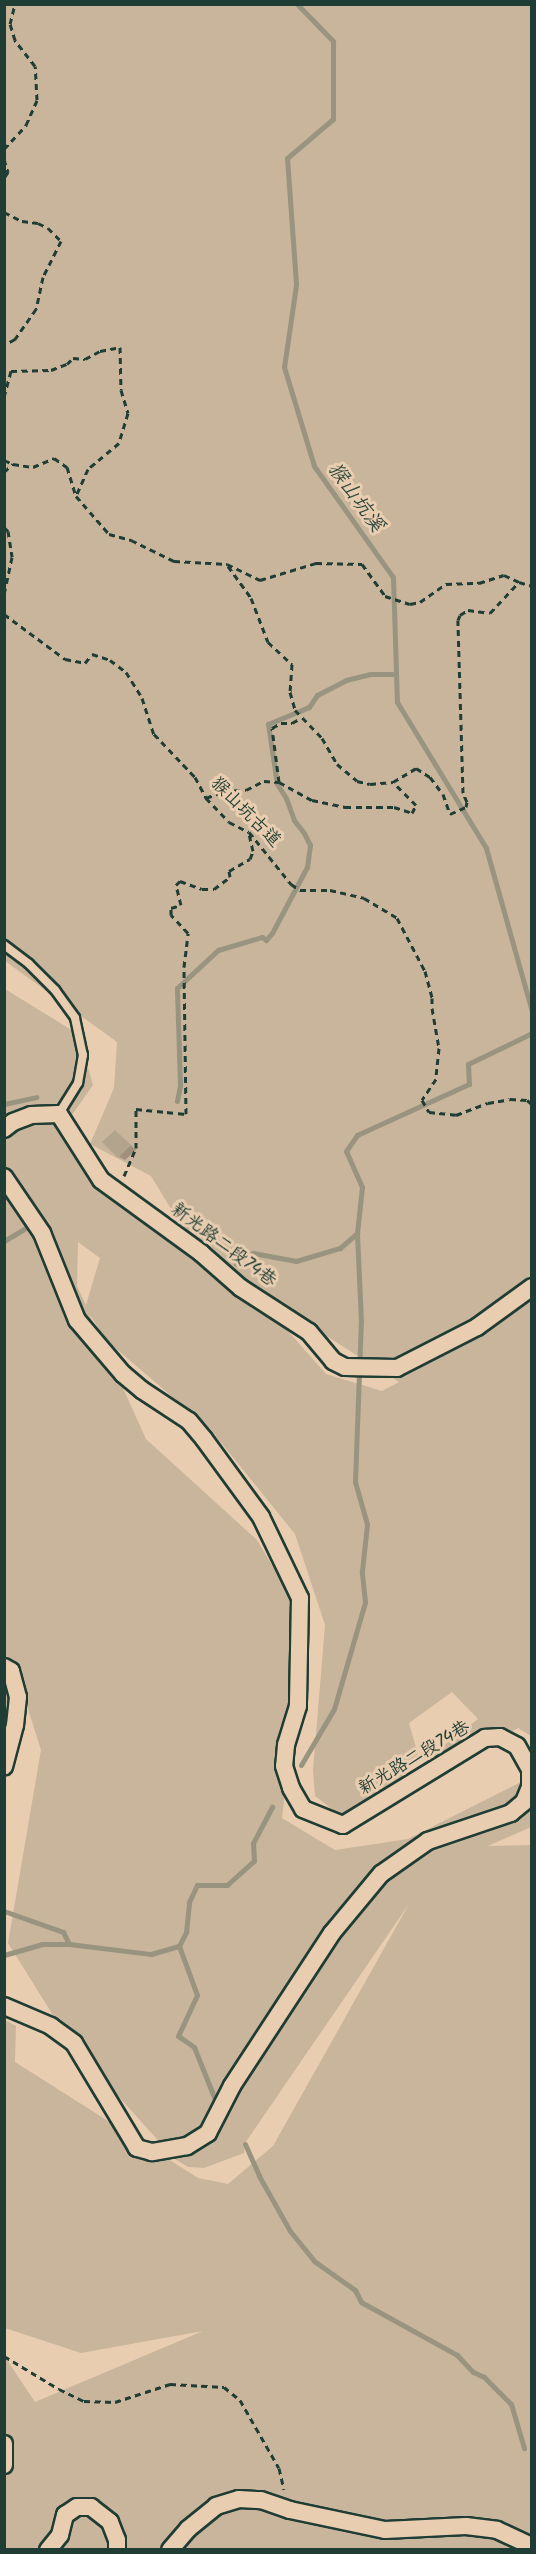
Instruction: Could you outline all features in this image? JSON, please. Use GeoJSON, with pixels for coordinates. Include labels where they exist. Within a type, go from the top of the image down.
{"type":"FeatureCollection","features":[{"type":"Feature","properties":{"kind":"street","name":"新光路二段74巷"},"geometry":{"type":"LineString","coordinates":[[59,1114],[101,1180],[117,1194],[192,1246],[241,1288],[309,1332],[333,1361],[345,1367],[372,1370],[397,1368],[477,1327],[531,1287]]}},
{"type":"Feature","properties":{"kind":"street"},"geometry":{"type":"LineString","coordinates":[[4,1129],[31,1115],[59,1114]]}},
{"type":"Feature","properties":{"kind":"street","name":"新光路二段74巷"},"geometry":{"type":"LineString","coordinates":[[4,1177],[42,1233],[78,1320],[123,1374],[142,1390],[189,1421],[204,1439],[261,1517],[300,1598],[298,1706],[286,1745],[284,1766],[291,1788],[303,1809],[343,1825],[485,1738],[500,1737],[517,1746],[530,1768],[530,1787],[524,1802],[511,1813],[428,1841],[381,1874],[332,1933],[232,2086],[208,2133],[187,2145],[152,2152],[137,2148],[74,2043],[51,2026],[4,2006]]}},
{"type":"Feature","properties":{"kind":"street"},"geometry":{"type":"LineString","coordinates":[[4,1667],[11,1671],[18,1697],[15,1725],[4,1767]]}},
{"type":"Feature","properties":{"kind":"street"},"geometry":{"type":"LineString","coordinates":[[4,2444],[4,2465]]}},
{"type":"Feature","properties":{"kind":"street"},"geometry":{"type":"LineString","coordinates":[[170,2550],[188,2529],[216,2506],[239,2499],[261,2500],[290,2510],[384,2530],[466,2526],[497,2530],[531,2546]]}},
{"type":"Feature","properties":{"kind":"street"},"geometry":{"type":"LineString","coordinates":[[48,2550],[60,2535],[65,2515],[77,2507],[92,2507],[110,2522],[117,2541],[117,2550]]}},
{"type":"Feature","properties":{"kind":"lane"},"geometry":{"type":"LineString","coordinates":[[4,945],[29,964],[56,990],[75,1018],[83,1055],[78,1083],[59,1114]]}},
{"type":"Feature","properties":{"kind":"path"},"geometry":{"type":"LineString","coordinates":[[4,149],[26,125],[37,100],[35,66],[15,40],[10,24],[15,4]]}},
{"type":"Feature","properties":{"kind":"path"},"geometry":{"type":"LineString","coordinates":[[4,159],[8,172],[4,178]]}},
{"type":"Feature","properties":{"kind":"path"},"geometry":{"type":"LineString","coordinates":[[4,212],[22,221],[38,223],[48,228],[61,241],[42,277],[36,309],[22,325],[15,339],[4,345]]}},
{"type":"Feature","properties":{"kind":"path"},"geometry":{"type":"LineString","coordinates":[[4,397],[11,371],[51,370],[67,364],[73,358],[85,359],[100,351],[120,347],[121,390],[128,413],[119,443],[88,469],[76,496]]}},
{"type":"Feature","properties":{"kind":"path"},"geometry":{"type":"LineString","coordinates":[[4,460],[33,467],[54,458],[67,466],[76,496],[109,534],[131,540],[174,561],[227,564],[260,580],[316,563],[362,564],[385,596],[401,603],[420,602],[446,584],[479,583],[490,577],[504,575],[531,586]]}},
{"type":"Feature","properties":{"kind":"path"},"geometry":{"type":"LineString","coordinates":[[4,472],[13,464]]}},
{"type":"Feature","properties":{"kind":"path"},"geometry":{"type":"LineString","coordinates":[[4,527],[12,557],[6,575],[4,596]]}},
{"type":"Feature","properties":{"kind":"path"},"geometry":{"type":"LineString","coordinates":[[227,564],[251,598],[268,642],[292,664],[290,692],[295,710],[322,738],[337,764],[357,781],[370,784],[393,782],[416,768],[430,777],[442,794],[450,814],[466,807],[467,802],[463,793],[458,620],[460,615],[468,610],[490,612],[519,582]]}},
{"type":"Feature","properties":{"kind":"path","name":"猴山坑古道"},"geometry":{"type":"LineString","coordinates":[[4,614],[65,658],[85,663],[92,654],[110,660],[126,672],[142,698],[154,734],[195,777],[206,798],[229,822],[249,832],[294,886],[300,890],[330,890],[364,898],[389,912],[403,926],[425,971],[439,1048],[434,1086],[422,1100],[429,1112],[456,1115],[488,1103],[510,1099],[527,1100],[531,1104]]}},
{"type":"Feature","properties":{"kind":"path"},"geometry":{"type":"LineString","coordinates":[[279,782],[272,728],[301,718]]}},
{"type":"Feature","properties":{"kind":"path"},"geometry":{"type":"LineString","coordinates":[[206,798],[224,791],[246,789],[264,781],[279,782],[312,800],[345,807],[394,807],[412,813],[416,806],[393,782]]}},
{"type":"Feature","properties":{"kind":"path"},"geometry":{"type":"LineString","coordinates":[[117,1194],[136,1148],[136,1109],[186,1114],[184,967],[188,933],[171,915],[171,908],[181,904],[176,885],[180,881],[202,889],[214,889],[230,877],[229,871],[250,859],[253,851],[249,832]]}},
{"type":"Feature","properties":{"kind":"path"},"geometry":{"type":"LineString","coordinates":[[4,2356],[84,2401],[115,2402],[170,2384],[224,2387],[240,2400],[279,2468],[290,2510]]}},
{"type":"Feature","properties":{"kind":"shaded area"},"geometry":{"type":"Polygon","coordinates":[[[5,5],[531,5],[531,1736],[518,1728],[430,1776],[428,1758],[478,1719],[452,1692],[409,1723],[419,1758],[354,1826],[315,1796],[313,1770],[325,1625],[295,1534],[210,1429],[106,1340],[89,1313],[146,1439],[257,1540],[305,1621],[282,1818],[335,1850],[408,1839],[531,1777],[531,1827],[488,1846],[531,1845],[531,2549],[5,2549],[5,2357],[35,2402],[203,2331],[81,2353],[5,2328],[5,2020],[16,2026],[15,2062],[198,2178],[228,2184],[273,2146],[409,1904],[245,2143],[244,2153],[204,2168],[188,2167],[175,2159],[71,2044],[8,1943],[41,1750],[21,1687],[5,1734],[5,989],[78,1034],[93,1085],[62,1129],[89,1179],[162,1231],[253,1309],[280,1322],[326,1374],[382,1391],[399,1382],[199,1255],[151,1176],[90,1144],[114,1088],[117,1042],[5,961],[5,5]],[[78,1242],[77,1286],[86,1305],[100,1258],[78,1242]]]}},
{"type":"Feature","properties":{"kind":"building"},"geometry":{"type":"Polygon","coordinates":[[[115,1130],[131,1145],[118,1158],[102,1142],[115,1130]]]}},
{"type":"Feature","properties":{"kind":"waterway","name":"猴山坑溪"},"geometry":{"type":"LineString","coordinates":[[297,4],[333,41],[333,119],[287,158],[296,285],[284,367],[314,466],[393,577],[397,702],[486,848],[532,1012]]}},
{"type":"Feature","properties":{"kind":"waterway"},"geometry":{"type":"LineString","coordinates":[[177,1101],[180,1085],[177,988],[218,950],[262,937],[266,940],[272,933],[307,867],[310,845],[294,820],[286,798],[277,784],[268,724],[309,707],[317,695],[346,680],[370,674],[396,674]]}},
{"type":"Feature","properties":{"kind":"waterway"},"geometry":{"type":"LineString","coordinates":[[236,1264],[253,1253],[296,1261],[340,1248],[357,1233],[362,1187],[346,1151],[357,1135],[469,1084],[468,1064],[532,1033]]}},
{"type":"Feature","properties":{"kind":"waterway"},"geometry":{"type":"LineString","coordinates":[[4,1104],[36,1097]]}},
{"type":"Feature","properties":{"kind":"waterway"},"geometry":{"type":"LineString","coordinates":[[4,1241],[26,1228]]}},
{"type":"Feature","properties":{"kind":"waterway"},"geometry":{"type":"LineString","coordinates":[[301,1765],[334,1709],[365,1602],[362,1571],[367,1524],[355,1482],[361,1322],[357,1233]]}},
{"type":"Feature","properties":{"kind":"waterway"},"geometry":{"type":"LineString","coordinates":[[216,2102],[194,2047],[178,2036],[197,1995],[179,1946],[186,1932],[189,1902],[197,1885],[227,1885],[254,1861],[253,1843],[272,1807]]}},
{"type":"Feature","properties":{"kind":"waterway"},"geometry":{"type":"LineString","coordinates":[[4,1911],[63,1932],[69,1944],[151,1954],[179,1946]]}},
{"type":"Feature","properties":{"kind":"waterway"},"geometry":{"type":"LineString","coordinates":[[4,1955],[42,1944],[69,1944]]}},
{"type":"Feature","properties":{"kind":"waterway"},"geometry":{"type":"LineString","coordinates":[[245,2144],[259,2176],[290,2231],[314,2261],[355,2290],[361,2302],[457,2355],[473,2372],[484,2377],[511,2404],[524,2448]]}}]}
